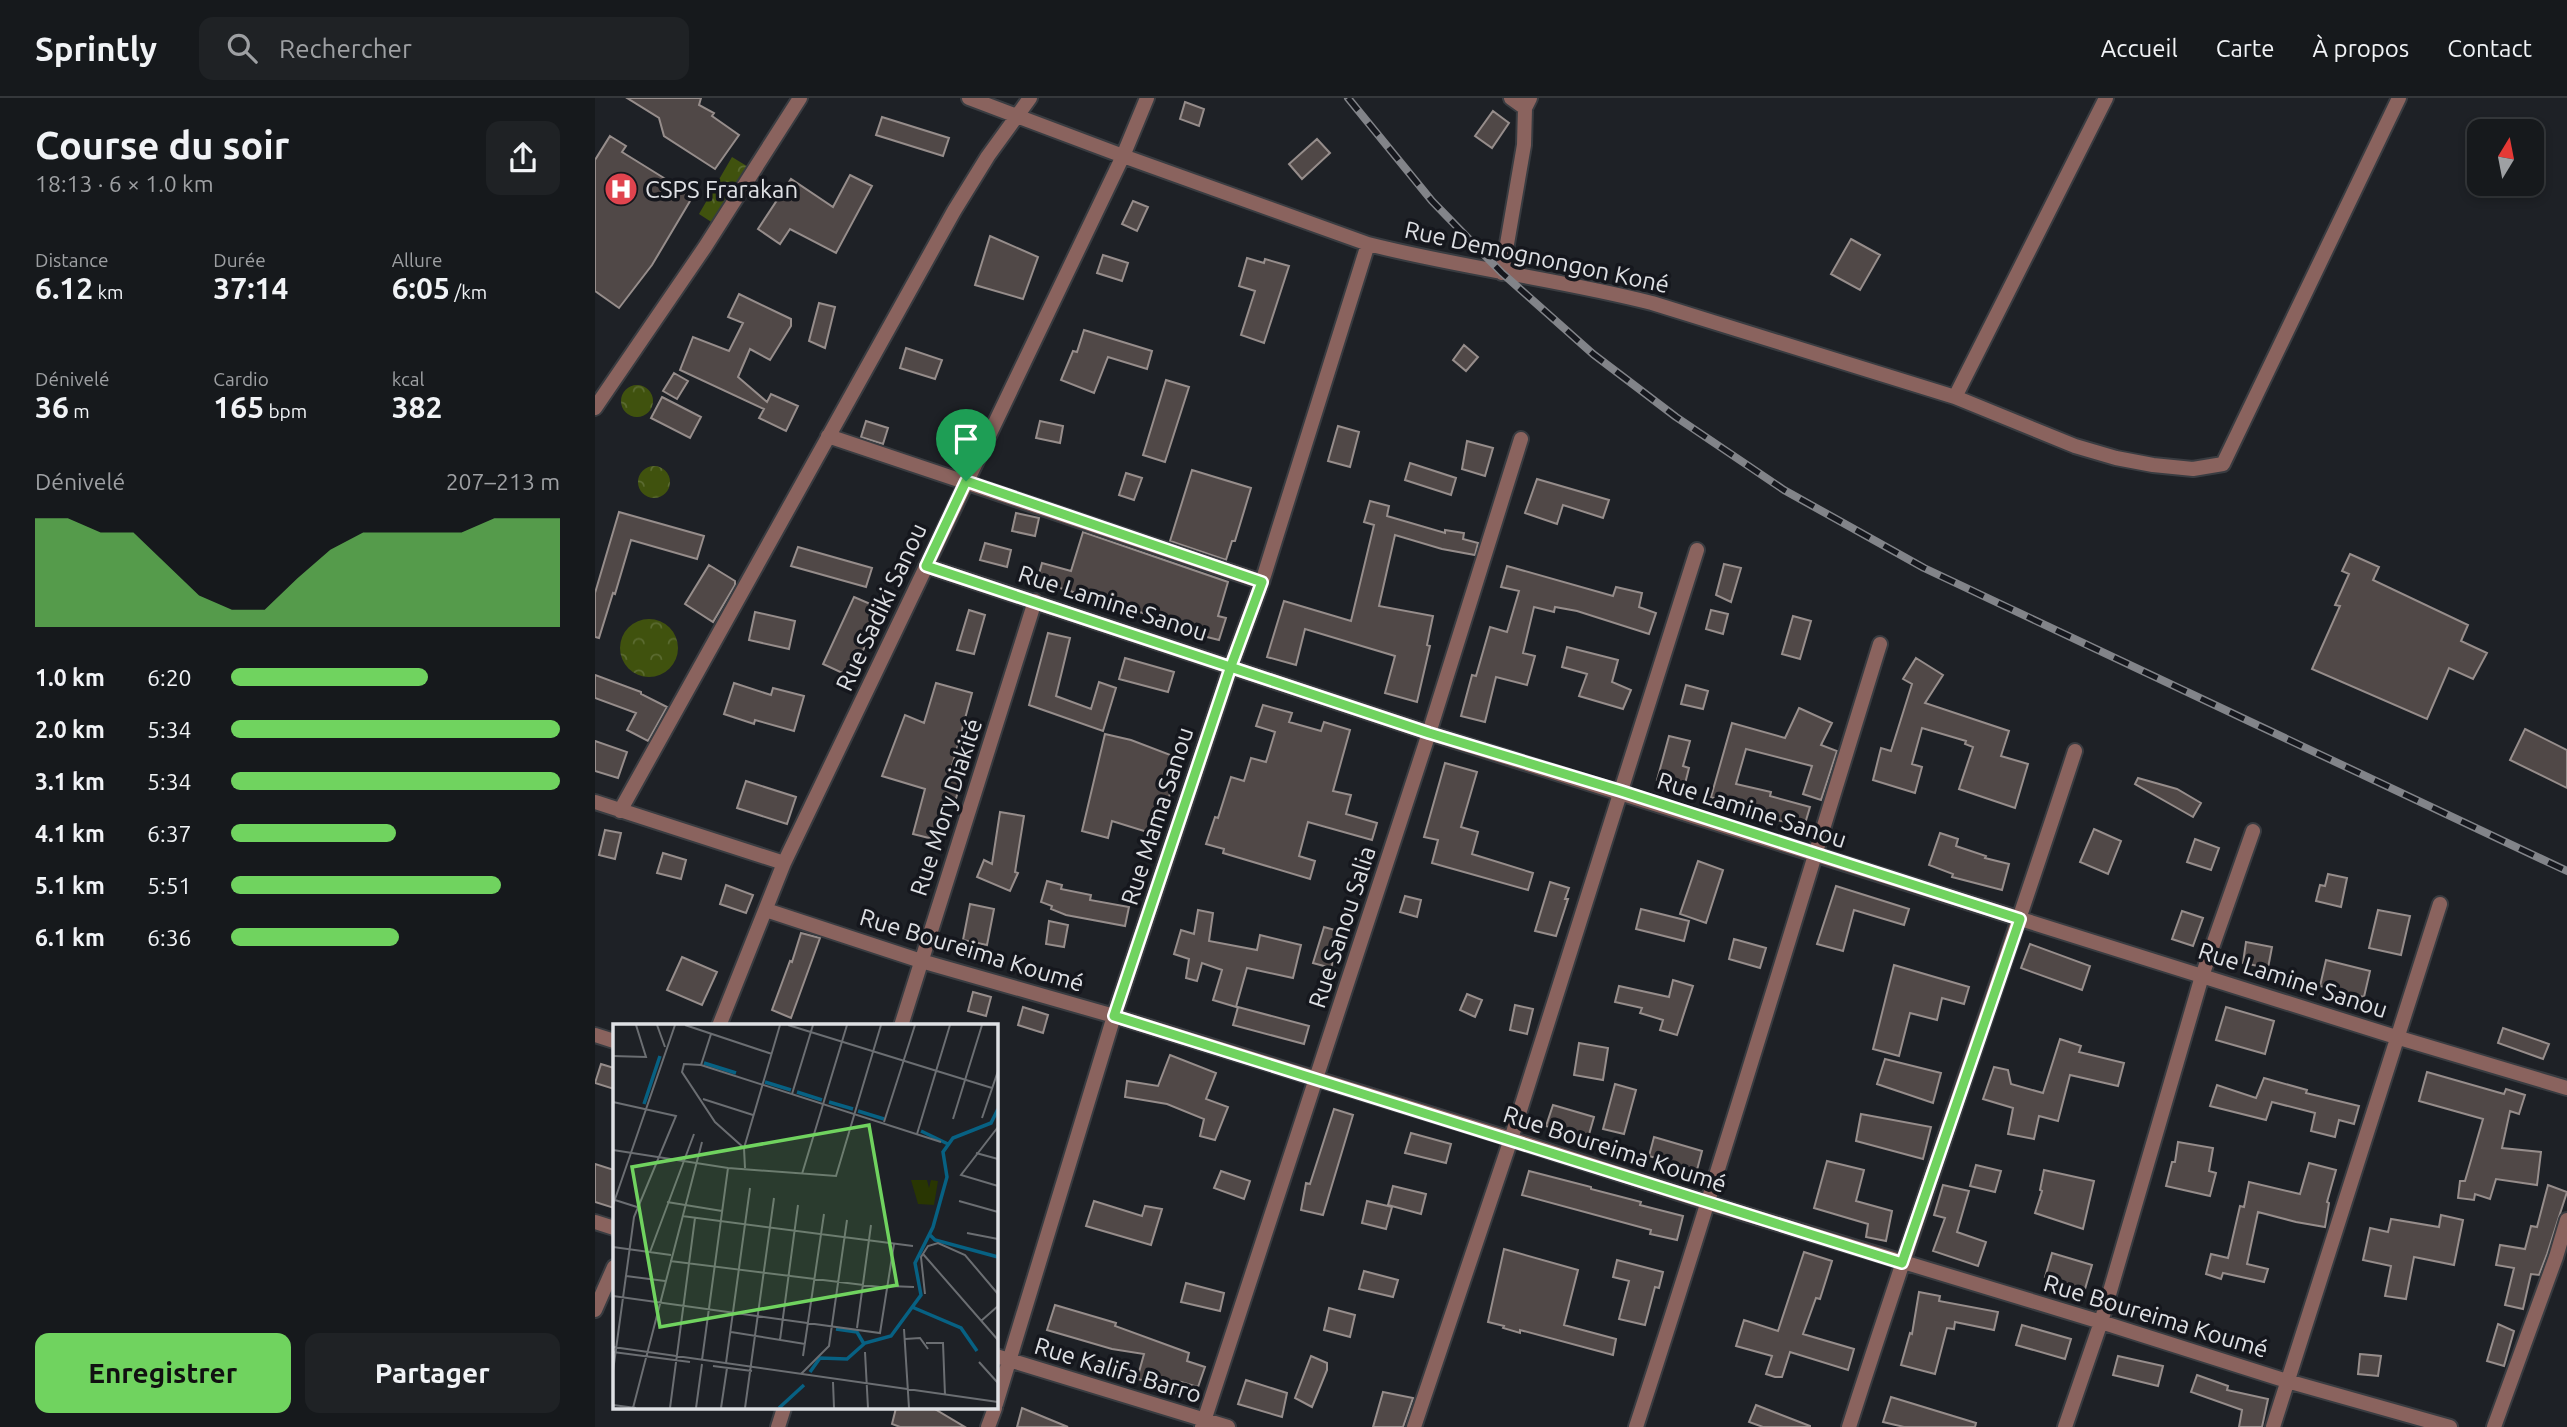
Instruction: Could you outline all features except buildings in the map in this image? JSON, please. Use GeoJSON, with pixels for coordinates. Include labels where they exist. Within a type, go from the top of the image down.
{"type":"FeatureCollection","features":[{"type":"Feature","properties":{"kind":"street"},"geometry":{"type":"LineString","coordinates":[[595,408],[705,247],[800,98]]}},
{"type":"Feature","properties":{"kind":"street","name":"Rue Demognongon Koné"},"geometry":{"type":"LineString","coordinates":[[968,98],[1368,244],[1615,293],[1652,303],[1955,397],[2075,446],[2116,458],[2193,469],[2223,464],[2399,98]]}},
{"type":"Feature","properties":{"kind":"street"},"geometry":{"type":"LineString","coordinates":[[620,811],[965,192],[1030,98]]}},
{"type":"Feature","properties":{"kind":"street","name":"Rue Sadiki Sanou"},"geometry":{"type":"LineString","coordinates":[[720,1024],[784,863],[1123,156],[1147,98]]}},
{"type":"Feature","properties":{"kind":"street"},"geometry":{"type":"LineString","coordinates":[[1502,272],[1524,145],[1527,103],[1511,98]]}},
{"type":"Feature","properties":{"kind":"street"},"geometry":{"type":"LineString","coordinates":[[1955,397],[2106,98]]}},
{"type":"Feature","properties":{"kind":"street","name":"Rue Mama Sanou"},"geometry":{"type":"LineString","coordinates":[[997,1400],[1114,1016],[1231,666],[1262,582],[1368,244]]}},
{"type":"Feature","properties":{"kind":"street"},"geometry":{"type":"LineString","coordinates":[[828,436],[1262,582]]}},
{"type":"Feature","properties":{"kind":"street","name":"Rue Sanou Salia"},"geometry":{"type":"LineString","coordinates":[[1203,1424],[1429,733],[1521,439]]}},
{"type":"Feature","properties":{"kind":"street"},"geometry":{"type":"LineString","coordinates":[[1415,1427],[1511,1139],[1697,550]]}},
{"type":"Feature","properties":{"kind":"street","name":"Rue Lamine Sanou"},"geometry":{"type":"LineString","coordinates":[[926,566],[1429,733],[1621,791],[1815,855],[2396,1037],[2567,1088]]}},
{"type":"Feature","properties":{"kind":"street","name":"Rue Mory Diakité"},"geometry":{"type":"LineString","coordinates":[[902,1024],[1035,601]]}},
{"type":"Feature","properties":{"kind":"street"},"geometry":{"type":"LineString","coordinates":[[1636,1427],[1709,1203],[1880,644]]}},
{"type":"Feature","properties":{"kind":"street"},"geometry":{"type":"LineString","coordinates":[[1849,1427],[2075,751]]}},
{"type":"Feature","properties":{"kind":"street"},"geometry":{"type":"LineString","coordinates":[[595,802],[784,863]]}},
{"type":"Feature","properties":{"kind":"street"},"geometry":{"type":"LineString","coordinates":[[2065,1427],[2101,1322],[2202,975],[2253,831]]}},
{"type":"Feature","properties":{"kind":"street"},"geometry":{"type":"LineString","coordinates":[[2273,1427],[2440,904]]}},
{"type":"Feature","properties":{"kind":"street","name":"Rue Boureima Koumé"},"geometry":{"type":"LineString","coordinates":[[766,910],[921,961],[1114,1016],[1902,1263],[2287,1381],[2450,1427]]}},
{"type":"Feature","properties":{"kind":"street"},"geometry":{"type":"LineString","coordinates":[[595,1035],[613,1041]]}},
{"type":"Feature","properties":{"kind":"street"},"geometry":{"type":"LineString","coordinates":[[2500,1426],[2567,1220]]}},
{"type":"Feature","properties":{"kind":"street"},"geometry":{"type":"LineString","coordinates":[[595,1222],[613,1228]]}},
{"type":"Feature","properties":{"kind":"street"},"geometry":{"type":"LineString","coordinates":[[595,1310],[613,1269]]}},
{"type":"Feature","properties":{"kind":"street","name":"Rue Kalifa Barro"},"geometry":{"type":"LineString","coordinates":[[997,1356],[1203,1424],[1228,1427]]}},
{"type":"Feature","properties":{"kind":"street"},"geometry":{"type":"LineString","coordinates":[[778,1427],[783,1410]]}},
{"type":"Feature","properties":{"kind":"street","name":"Rue Mama Sanou"},"geometry":{"type":"LineString","coordinates":[[988,1427],[994,1410]]}},
{"type":"Feature","properties":{"kind":"green space"},"geometry":{"type":"Polygon","coordinates":[[[732,157],[750,168],[716,225],[699,214],[732,157]]]}},
{"type":"Feature","properties":{"kind":"green space"},"geometry":{"type":"Polygon","coordinates":[[[637,385],[648,390],[653,401],[648,412],[637,417],[626,412],[621,401],[626,390],[637,385]]]}},
{"type":"Feature","properties":{"kind":"green space"},"geometry":{"type":"Polygon","coordinates":[[[654,466],[666,470],[670,482],[666,494],[654,498],[642,494],[638,482],[642,470],[654,466]]]}},
{"type":"Feature","properties":{"kind":"green space"},"geometry":{"type":"Polygon","coordinates":[[[643,619],[655,619],[670,627],[678,642],[678,654],[670,669],[655,677],[643,677],[628,669],[620,654],[620,642],[628,627],[643,619]]]}},
{"type":"Feature","properties":{"kind":"railway"},"geometry":{"type":"LineString","coordinates":[[1348,98],[1432,201],[1502,273],[1593,354],[1676,417],[1784,490],[1924,568],[2567,871]]}},
{"type":"Feature","properties":{"kind":"place","name":"CSPS Frarakan"},"geometry":{"type":"Point","coordinates":[621,189]}},
{"type":"Feature","properties":{"kind":"route"},"geometry":{"type":"LineString","coordinates":[[966,481],[926,566],[1231,666],[1429,733],[1621,791],[2020,919],[1902,1263],[1114,1016],[1231,666],[1262,582],[966,481]]}}]}
